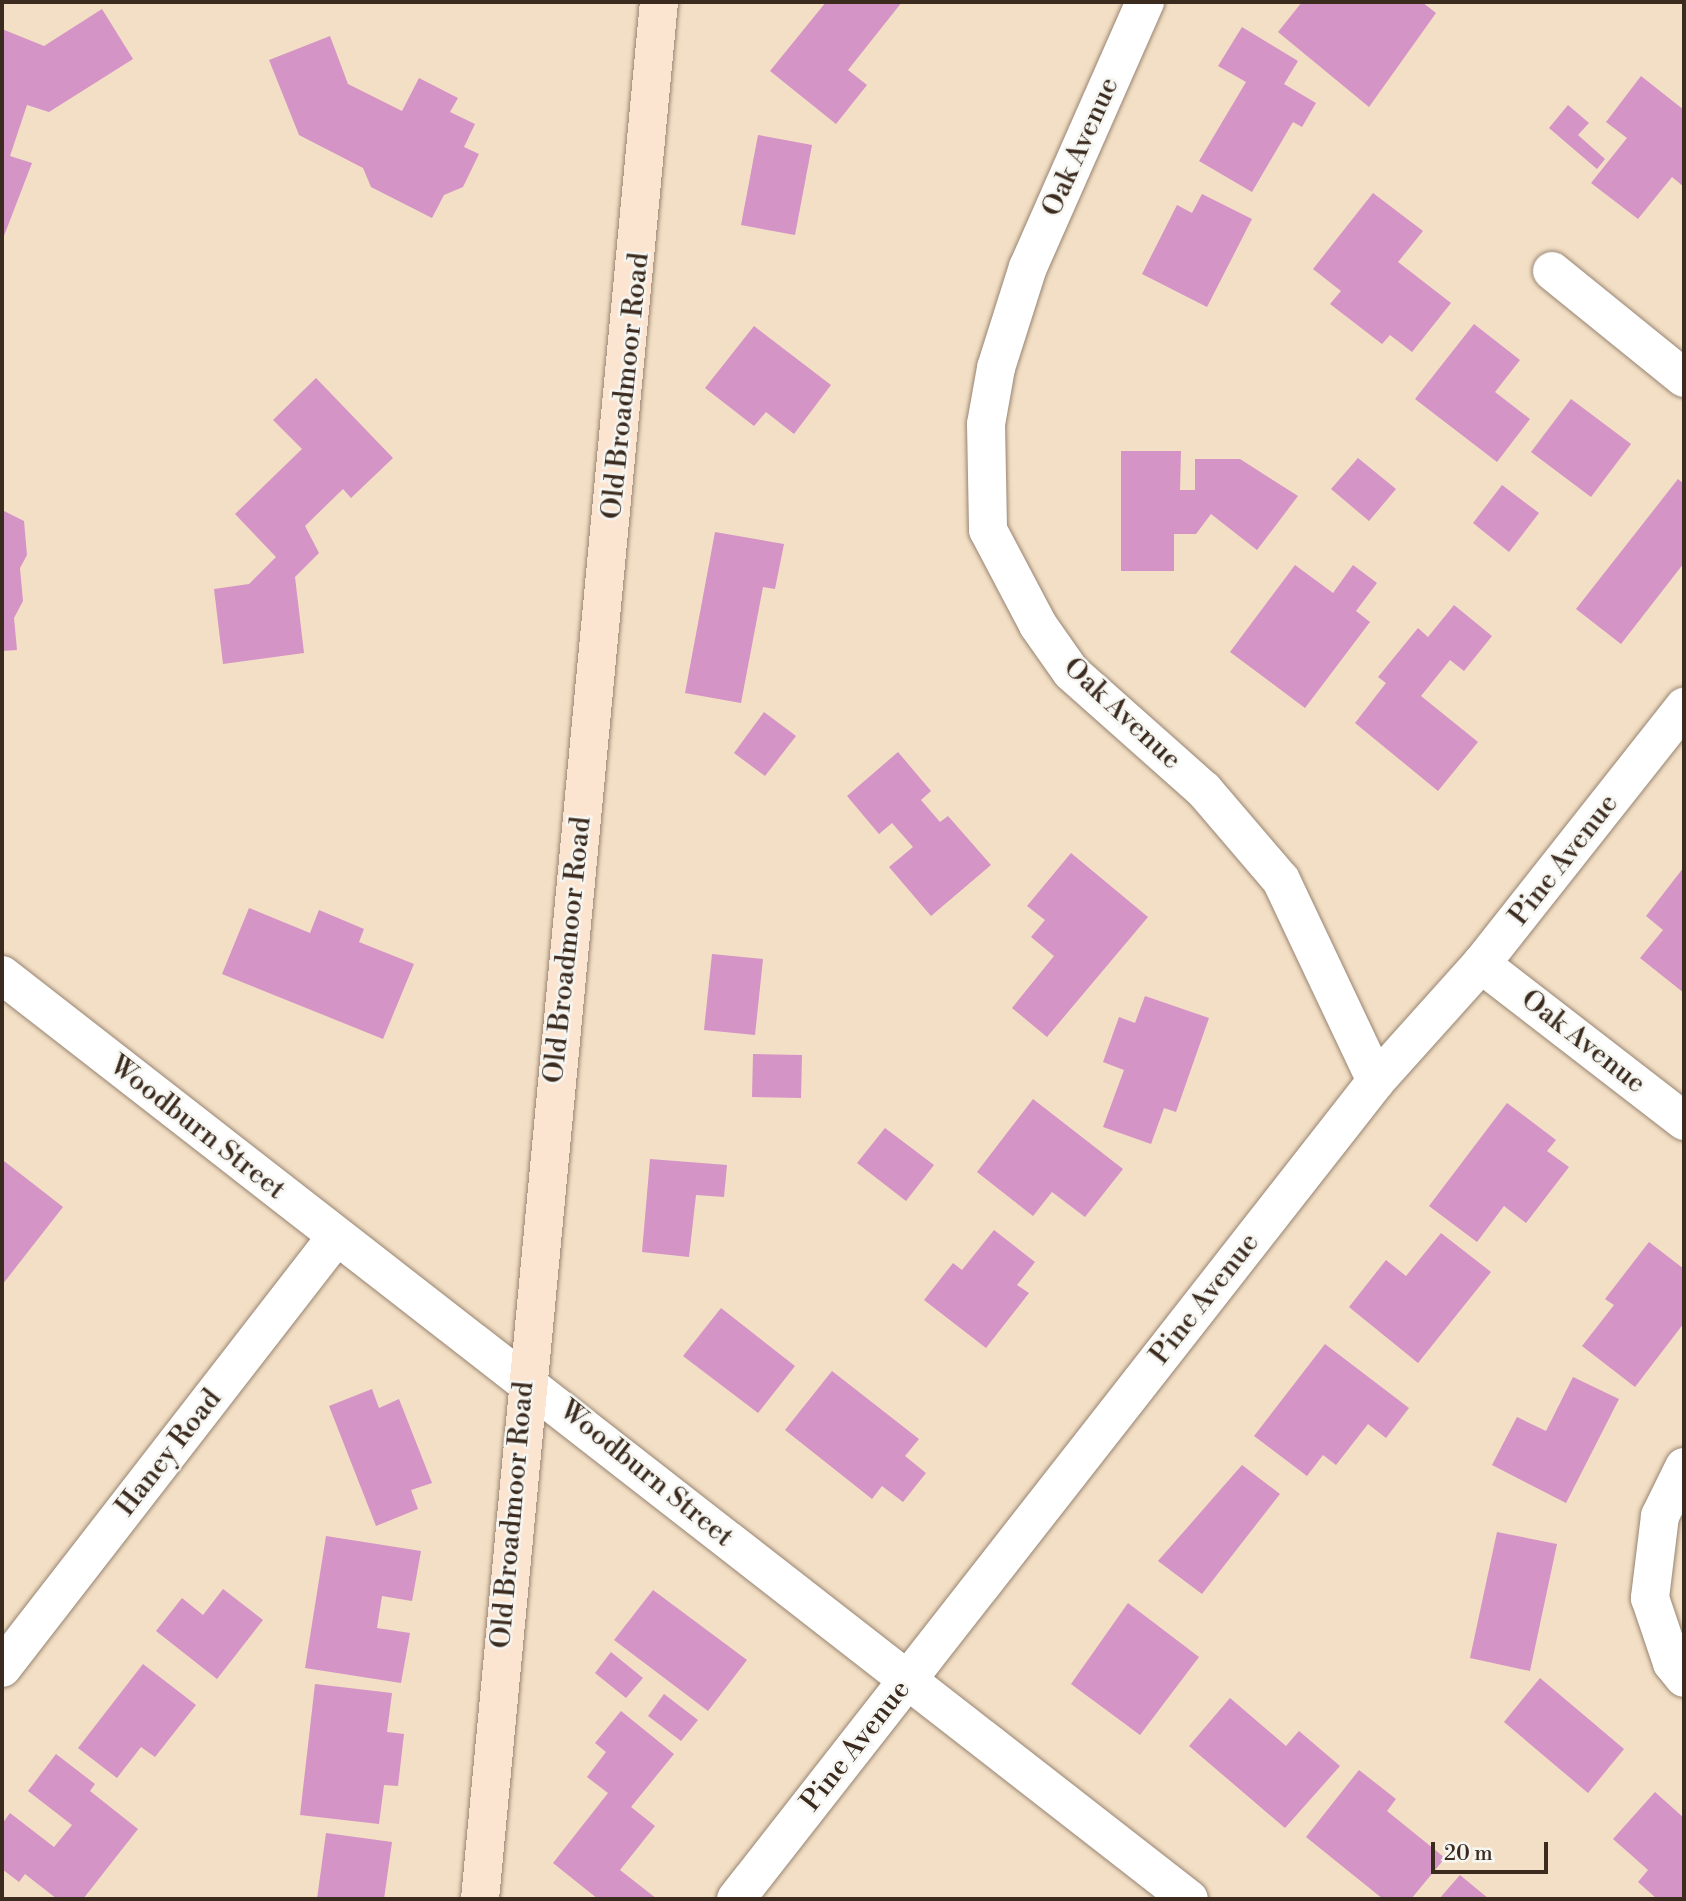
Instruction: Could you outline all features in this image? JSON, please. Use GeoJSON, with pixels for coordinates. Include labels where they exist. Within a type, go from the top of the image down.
{"type":"FeatureCollection","features":[{"type":"Feature","properties":{"kind":"street","name":"Old Broadmoor Road"},"geometry":{"type":"LineString","coordinates":[[480,1899],[525,1377],[659,2]]}},
{"type":"Feature","properties":{"kind":"street","name":"Oak Avenue"},"geometry":{"type":"LineString","coordinates":[[1145,2],[1028,267],[996,368],[986,424],[988,530],[1038,625],[1071,672],[1204,790],[1281,880],[1376,1081]]}},
{"type":"Feature","properties":{"kind":"street"},"geometry":{"type":"LineString","coordinates":[[1552,271],[1684,378]]}},
{"type":"Feature","properties":{"kind":"street","name":"Pine Avenue"},"geometry":{"type":"LineString","coordinates":[[736,1899],[1376,1081],[1481,964],[1684,707]]}},
{"type":"Feature","properties":{"kind":"street","name":"Oak Avenue"},"geometry":{"type":"LineString","coordinates":[[1481,964],[1684,1121]]}},
{"type":"Feature","properties":{"kind":"street","name":"Woodburn Street"},"geometry":{"type":"LineString","coordinates":[[2,975],[336,1237],[525,1377],[907,1681],[1189,1899]]}},
{"type":"Feature","properties":{"kind":"street","name":"Haney Road"},"geometry":{"type":"LineString","coordinates":[[2,1668],[336,1237]]}},
{"type":"Feature","properties":{"kind":"street"},"geometry":{"type":"LineString","coordinates":[[1684,1467],[1660,1516],[1650,1598],[1671,1663],[1684,1678]]}},
{"type":"Feature","properties":{"kind":"building"},"geometry":{"type":"Polygon","coordinates":[[[826,2],[902,2],[848,70],[867,85],[836,124],[770,71],[826,2]]]}},
{"type":"Feature","properties":{"kind":"building"},"geometry":{"type":"Polygon","coordinates":[[[1302,2],[1422,2],[1436,13],[1369,107],[1278,32],[1302,2]]]}},
{"type":"Feature","properties":{"kind":"building"},"geometry":{"type":"Polygon","coordinates":[[[102,9],[133,59],[49,112],[27,105],[10,156],[32,163],[2,241],[2,29],[44,46],[102,9]]]}},
{"type":"Feature","properties":{"kind":"building"},"geometry":{"type":"Polygon","coordinates":[[[1242,27],[1298,61],[1284,84],[1316,103],[1302,127],[1293,122],[1252,192],[1199,161],[1246,82],[1218,66],[1242,27]]]}},
{"type":"Feature","properties":{"kind":"building"},"geometry":{"type":"Polygon","coordinates":[[[330,36],[348,84],[402,111],[419,78],[458,98],[450,112],[475,124],[464,147],[479,154],[463,187],[444,195],[432,218],[371,187],[363,168],[299,135],[269,60],[330,36]]]}},
{"type":"Feature","properties":{"kind":"building"},"geometry":{"type":"Polygon","coordinates":[[[1641,76],[1684,110],[1684,187],[1672,177],[1638,219],[1591,183],[1627,138],[1606,122],[1641,76]]]}},
{"type":"Feature","properties":{"kind":"building"},"geometry":{"type":"Polygon","coordinates":[[[1568,105],[1589,123],[1578,135],[1605,159],[1597,169],[1549,128],[1568,105]]]}},
{"type":"Feature","properties":{"kind":"building"},"geometry":{"type":"Polygon","coordinates":[[[758,135],[812,145],[795,235],[741,225],[758,135]]]}},
{"type":"Feature","properties":{"kind":"building"},"geometry":{"type":"Polygon","coordinates":[[[1373,193],[1423,231],[1398,262],[1451,303],[1412,352],[1390,335],[1382,344],[1330,304],[1341,291],[1313,269],[1373,193]]]}},
{"type":"Feature","properties":{"kind":"building"},"geometry":{"type":"Polygon","coordinates":[[[1202,194],[1252,219],[1207,307],[1142,274],[1177,205],[1192,213],[1202,194]]]}},
{"type":"Feature","properties":{"kind":"building"},"geometry":{"type":"Polygon","coordinates":[[[1474,324],[1520,360],[1495,392],[1530,419],[1497,462],[1415,399],[1474,324]]]}},
{"type":"Feature","properties":{"kind":"building"},"geometry":{"type":"Polygon","coordinates":[[[754,326],[831,385],[794,434],[766,412],[754,426],[705,388],[754,326]]]}},
{"type":"Feature","properties":{"kind":"building"},"geometry":{"type":"Polygon","coordinates":[[[316,378],[393,458],[351,498],[343,489],[305,526],[319,553],[295,577],[304,653],[223,664],[214,589],[249,584],[276,557],[235,514],[302,449],[273,420],[316,378]]]}},
{"type":"Feature","properties":{"kind":"building"},"geometry":{"type":"Polygon","coordinates":[[[1571,399],[1631,444],[1591,497],[1531,452],[1571,399]]]}},
{"type":"Feature","properties":{"kind":"building"},"geometry":{"type":"Polygon","coordinates":[[[1121,451],[1181,451],[1180,490],[1195,490],[1195,459],[1240,459],[1298,496],[1257,550],[1211,514],[1196,534],[1174,534],[1174,571],[1121,571],[1121,451]]]}},
{"type":"Feature","properties":{"kind":"building"},"geometry":{"type":"Polygon","coordinates":[[[1358,458],[1396,489],[1369,521],[1331,489],[1358,458]]]}},
{"type":"Feature","properties":{"kind":"building"},"geometry":{"type":"Polygon","coordinates":[[[1678,479],[1684,484],[1684,563],[1621,644],[1576,609],[1678,479]]]}},
{"type":"Feature","properties":{"kind":"building"},"geometry":{"type":"Polygon","coordinates":[[[1502,485],[1539,513],[1509,552],[1473,523],[1502,485]]]}},
{"type":"Feature","properties":{"kind":"building"},"geometry":{"type":"Polygon","coordinates":[[[2,510],[24,521],[27,555],[20,568],[23,601],[14,618],[17,650],[2,651],[2,510]]]}},
{"type":"Feature","properties":{"kind":"building"},"geometry":{"type":"Polygon","coordinates":[[[715,532],[784,544],[775,589],[763,587],[741,703],[685,693],[715,532]]]}},
{"type":"Feature","properties":{"kind":"building"},"geometry":{"type":"Polygon","coordinates":[[[1295,565],[1333,593],[1353,565],[1377,583],[1356,611],[1370,622],[1305,708],[1230,652],[1295,565]]]}},
{"type":"Feature","properties":{"kind":"building"},"geometry":{"type":"Polygon","coordinates":[[[1454,605],[1492,636],[1464,671],[1450,660],[1421,696],[1478,742],[1438,791],[1355,723],[1386,683],[1378,677],[1418,628],[1428,637],[1454,605]]]}},
{"type":"Feature","properties":{"kind":"building"},"geometry":{"type":"Polygon","coordinates":[[[764,712],[796,736],[765,776],[734,753],[764,712]]]}},
{"type":"Feature","properties":{"kind":"building"},"geometry":{"type":"Polygon","coordinates":[[[898,752],[931,791],[921,800],[940,822],[948,816],[991,865],[931,916],[889,867],[913,847],[892,823],[879,834],[847,796],[898,752]]]}},
{"type":"Feature","properties":{"kind":"building"},"geometry":{"type":"Polygon","coordinates":[[[1071,853],[1148,917],[1047,1037],[1012,1008],[1054,956],[1031,937],[1045,920],[1027,906],[1071,853]]]}},
{"type":"Feature","properties":{"kind":"building"},"geometry":{"type":"Polygon","coordinates":[[[1684,867],[1684,993],[1640,958],[1663,930],[1646,916],[1684,867]]]}},
{"type":"Feature","properties":{"kind":"building"},"geometry":{"type":"Polygon","coordinates":[[[249,908],[310,933],[319,910],[364,929],[359,942],[414,964],[383,1039],[222,974],[249,908]]]}},
{"type":"Feature","properties":{"kind":"building"},"geometry":{"type":"Polygon","coordinates":[[[712,954],[763,959],[755,1035],[704,1030],[712,954]]]}},
{"type":"Feature","properties":{"kind":"building"},"geometry":{"type":"Polygon","coordinates":[[[1145,996],[1209,1018],[1176,1112],[1164,1108],[1151,1144],[1103,1127],[1124,1070],[1103,1062],[1119,1017],[1135,1023],[1145,996]]]}},
{"type":"Feature","properties":{"kind":"building"},"geometry":{"type":"Polygon","coordinates":[[[753,1054],[802,1055],[801,1098],[752,1097],[753,1054]]]}},
{"type":"Feature","properties":{"kind":"building"},"geometry":{"type":"Polygon","coordinates":[[[1033,1099],[1123,1169],[1085,1217],[1052,1192],[1033,1216],[977,1172],[1033,1099]]]}},
{"type":"Feature","properties":{"kind":"building"},"geometry":{"type":"Polygon","coordinates":[[[1507,1103],[1556,1140],[1547,1151],[1569,1167],[1526,1223],[1504,1206],[1477,1242],[1429,1206],[1507,1103]]]}},
{"type":"Feature","properties":{"kind":"building"},"geometry":{"type":"Polygon","coordinates":[[[885,1128],[934,1165],[906,1201],[857,1163],[885,1128]]]}},
{"type":"Feature","properties":{"kind":"building"},"geometry":{"type":"Polygon","coordinates":[[[650,1159],[727,1165],[724,1197],[696,1195],[689,1257],[642,1252],[650,1159]]]}},
{"type":"Feature","properties":{"kind":"building"},"geometry":{"type":"Polygon","coordinates":[[[4,1161],[63,1207],[2,1285],[2,1164],[4,1161]]]}},
{"type":"Feature","properties":{"kind":"building"},"geometry":{"type":"Polygon","coordinates":[[[994,1230],[1035,1262],[1017,1285],[1029,1293],[986,1348],[924,1300],[953,1263],[962,1270],[994,1230]]]}},
{"type":"Feature","properties":{"kind":"building"},"geometry":{"type":"Polygon","coordinates":[[[1441,1233],[1491,1272],[1418,1363],[1349,1307],[1386,1260],[1406,1276],[1441,1233]]]}},
{"type":"Feature","properties":{"kind":"building"},"geometry":{"type":"Polygon","coordinates":[[[1649,1242],[1684,1269],[1684,1323],[1635,1387],[1582,1346],[1614,1305],[1605,1299],[1649,1242]]]}},
{"type":"Feature","properties":{"kind":"building"},"geometry":{"type":"Polygon","coordinates":[[[721,1308],[795,1366],[758,1413],[683,1356],[721,1308]]]}},
{"type":"Feature","properties":{"kind":"building"},"geometry":{"type":"Polygon","coordinates":[[[1325,1344],[1409,1408],[1386,1438],[1368,1424],[1336,1465],[1323,1455],[1307,1476],[1254,1436],[1325,1344]]]}},
{"type":"Feature","properties":{"kind":"building"},"geometry":{"type":"Polygon","coordinates":[[[832,1371],[919,1439],[905,1456],[926,1473],[903,1502],[882,1486],[872,1499],[785,1430],[832,1371]]]}},
{"type":"Feature","properties":{"kind":"building"},"geometry":{"type":"Polygon","coordinates":[[[1573,1377],[1619,1399],[1566,1503],[1492,1465],[1517,1417],[1546,1431],[1573,1377]]]}},
{"type":"Feature","properties":{"kind":"building"},"geometry":{"type":"Polygon","coordinates":[[[372,1389],[379,1408],[399,1399],[432,1483],[411,1490],[418,1509],[376,1526],[329,1406],[372,1389]]]}},
{"type":"Feature","properties":{"kind":"building"},"geometry":{"type":"Polygon","coordinates":[[[1242,1465],[1280,1494],[1202,1594],[1158,1561],[1242,1465]]]}},
{"type":"Feature","properties":{"kind":"building"},"geometry":{"type":"Polygon","coordinates":[[[1497,1532],[1557,1544],[1530,1671],[1470,1658],[1497,1532]]]}},
{"type":"Feature","properties":{"kind":"building"},"geometry":{"type":"Polygon","coordinates":[[[326,1536],[421,1551],[412,1601],[382,1596],[377,1628],[410,1633],[401,1683],[305,1668],[326,1536]]]}},
{"type":"Feature","properties":{"kind":"building"},"geometry":{"type":"Polygon","coordinates":[[[223,1589],[263,1620],[217,1679],[156,1631],[182,1598],[203,1615],[223,1589]]]}},
{"type":"Feature","properties":{"kind":"building"},"geometry":{"type":"Polygon","coordinates":[[[653,1590],[747,1660],[708,1711],[614,1640],[653,1590]]]}},
{"type":"Feature","properties":{"kind":"building"},"geometry":{"type":"Polygon","coordinates":[[[1128,1603],[1199,1657],[1140,1735],[1071,1684],[1128,1603]]]}},
{"type":"Feature","properties":{"kind":"building"},"geometry":{"type":"Polygon","coordinates":[[[611,1652],[643,1678],[626,1698],[595,1673],[611,1652]]]}},
{"type":"Feature","properties":{"kind":"building"},"geometry":{"type":"Polygon","coordinates":[[[143,1664],[196,1705],[155,1757],[141,1747],[117,1778],[78,1748],[143,1664]]]}},
{"type":"Feature","properties":{"kind":"building"},"geometry":{"type":"Polygon","coordinates":[[[1540,1678],[1624,1749],[1588,1793],[1504,1722],[1540,1678]]]}},
{"type":"Feature","properties":{"kind":"building"},"geometry":{"type":"Polygon","coordinates":[[[315,1684],[392,1693],[387,1732],[404,1734],[398,1786],[384,1785],[379,1824],[300,1815],[315,1684]]]}},
{"type":"Feature","properties":{"kind":"building"},"geometry":{"type":"Polygon","coordinates":[[[664,1694],[698,1720],[681,1741],[648,1716],[664,1694]]]}},
{"type":"Feature","properties":{"kind":"building"},"geometry":{"type":"Polygon","coordinates":[[[1230,1698],[1286,1746],[1299,1731],[1340,1766],[1285,1828],[1189,1746],[1230,1698]]]}},
{"type":"Feature","properties":{"kind":"building"},"geometry":{"type":"Polygon","coordinates":[[[621,1711],[674,1754],[631,1807],[655,1826],[620,1870],[657,1899],[598,1899],[553,1863],[608,1793],[587,1777],[606,1752],[595,1743],[621,1711]]]}},
{"type":"Feature","properties":{"kind":"building"},"geometry":{"type":"Polygon","coordinates":[[[56,1754],[95,1784],[90,1791],[138,1829],[83,1899],[57,1899],[25,1874],[19,1882],[2,1869],[2,1824],[10,1813],[54,1847],[72,1825],[28,1791],[56,1754]]]}},
{"type":"Feature","properties":{"kind":"building"},"geometry":{"type":"Polygon","coordinates":[[[1359,1770],[1396,1799],[1387,1811],[1445,1858],[1411,1899],[1383,1899],[1306,1837],[1359,1770]]]}},
{"type":"Feature","properties":{"kind":"building"},"geometry":{"type":"Polygon","coordinates":[[[1655,1792],[1684,1818],[1684,1899],[1657,1899],[1638,1882],[1648,1870],[1613,1839],[1655,1792]]]}},
{"type":"Feature","properties":{"kind":"building"},"geometry":{"type":"Polygon","coordinates":[[[326,1833],[392,1842],[384,1899],[317,1899],[326,1833]]]}},
{"type":"Feature","properties":{"kind":"building"},"geometry":{"type":"Polygon","coordinates":[[[1460,1875],[1489,1899],[1439,1899],[1460,1875]]]}}]}
